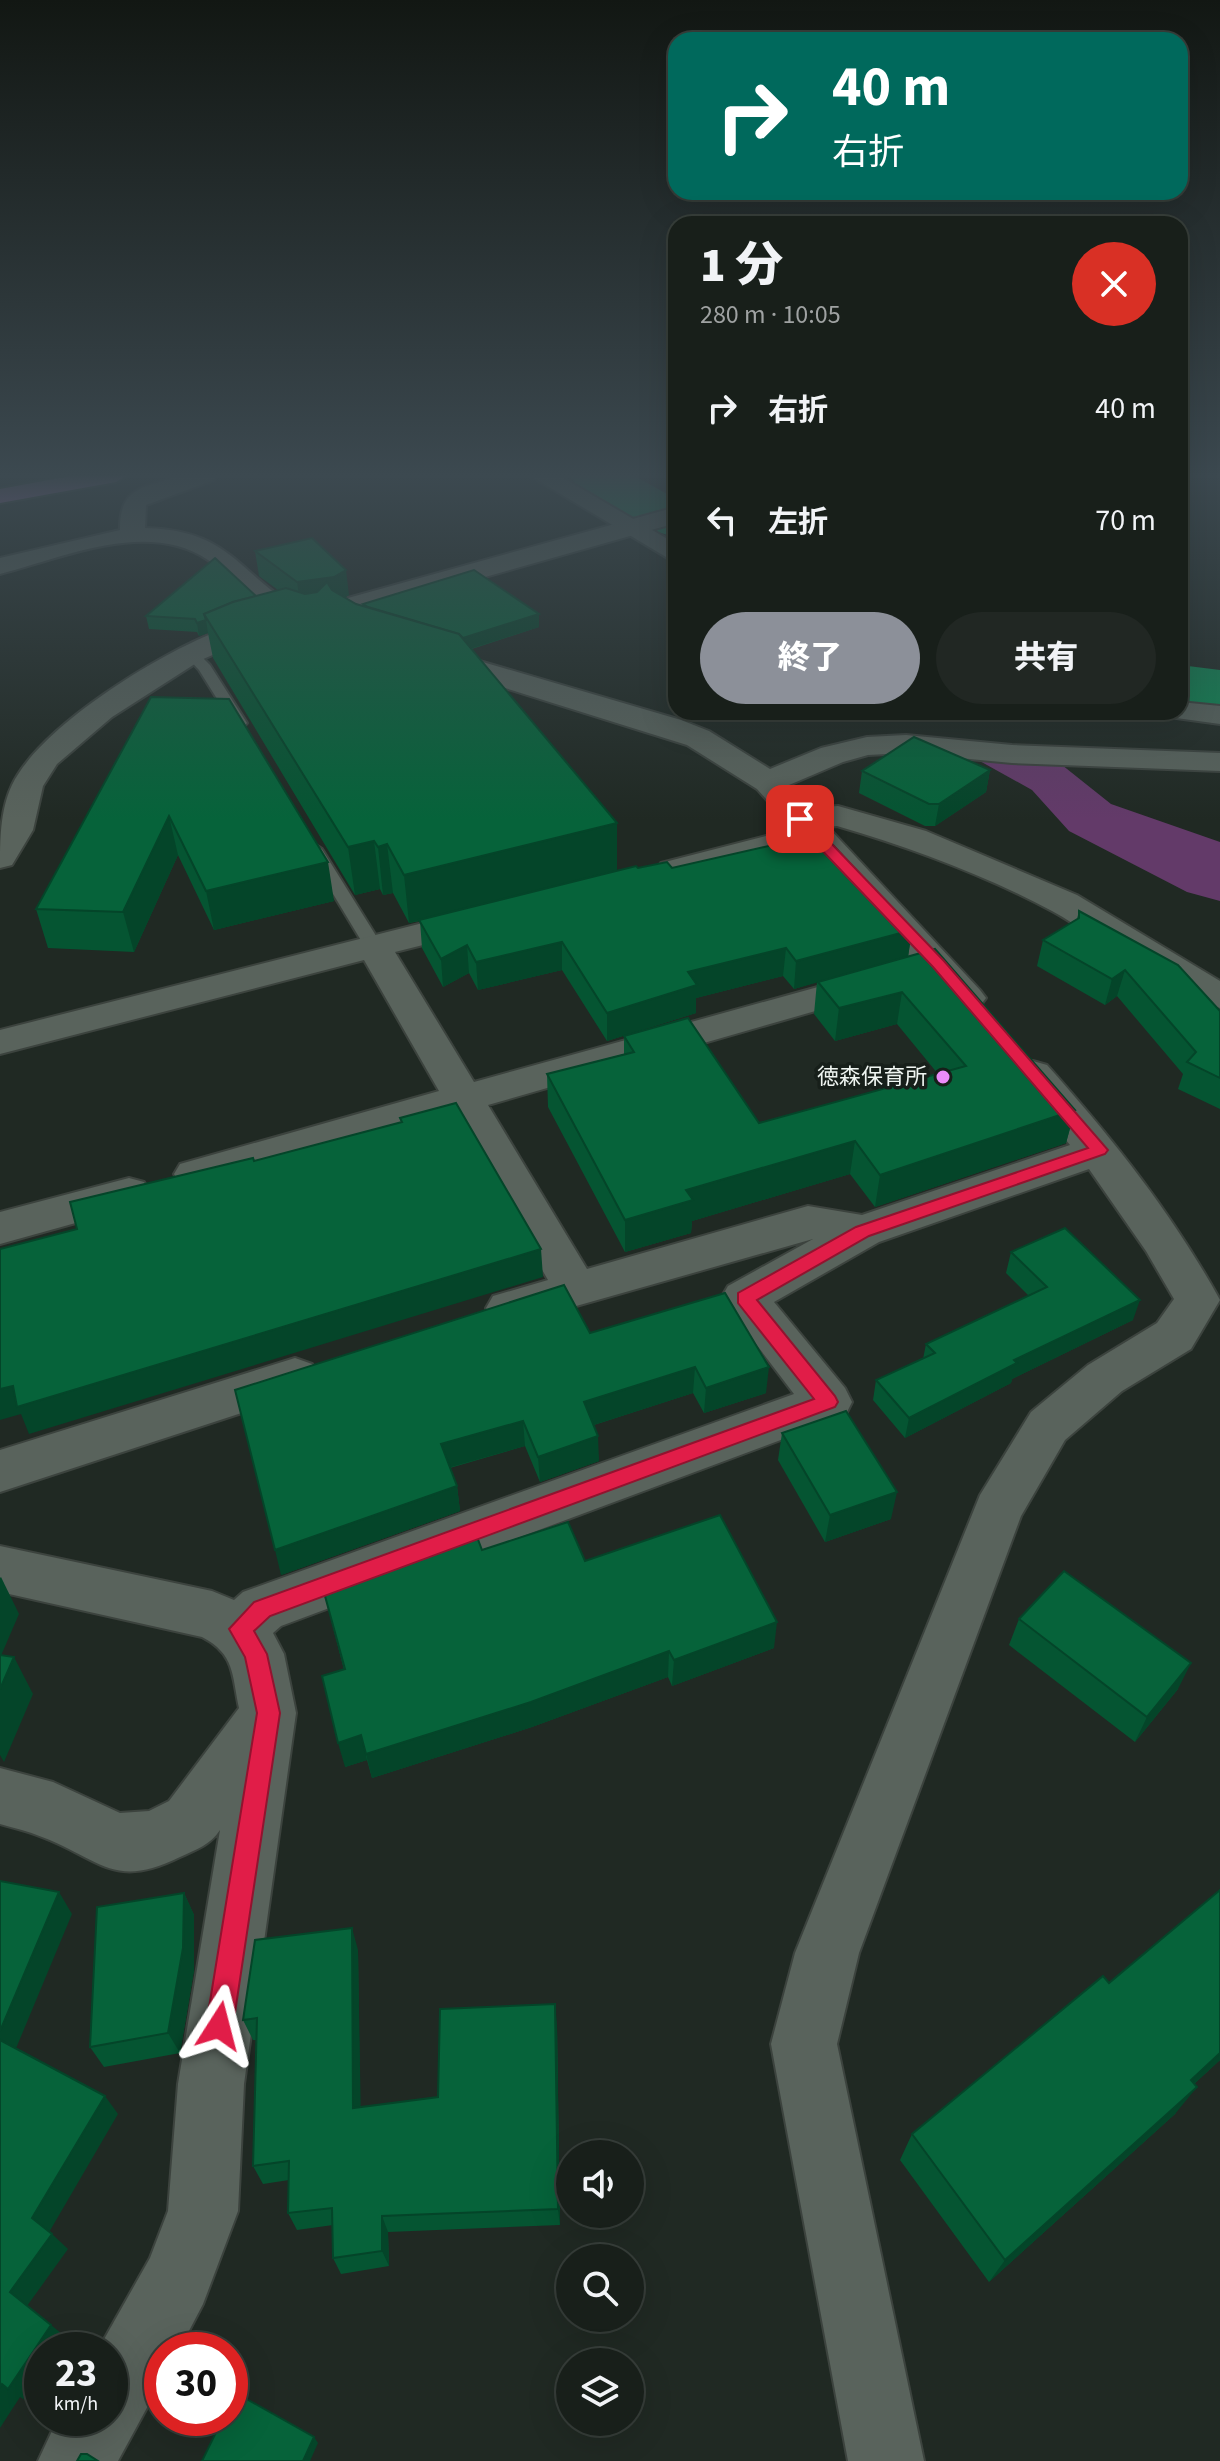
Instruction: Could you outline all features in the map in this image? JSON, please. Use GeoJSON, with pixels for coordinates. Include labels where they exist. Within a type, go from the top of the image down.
{"type":"FeatureCollection","features":[{"type":"Feature","properties":{"kind":"street"},"geometry":{"type":"LineString","coordinates":[[257,590],[292,620]]}},
{"type":"Feature","properties":{"kind":"street"},"geometry":{"type":"LineString","coordinates":[[0,858],[16,830],[27,786],[45,758],[101,711],[191,654],[230,637],[292,620],[355,627],[358,604],[408,590]]}},
{"type":"Feature","properties":{"kind":"street"},"geometry":{"type":"LineString","coordinates":[[403,648],[670,727],[698,738],[768,782],[938,964],[1099,1150],[1172,1251],[1197,1300],[1174,1336],[1105,1378],[1048,1426],[998,1510],[827,1953],[804,2044],[886,2461]]}},
{"type":"Feature","properties":{"kind":"street"},"geometry":{"type":"LineString","coordinates":[[1188,712],[1220,715]]}},
{"type":"Feature","properties":{"kind":"street"},"geometry":{"type":"LineString","coordinates":[[768,782],[832,755],[867,746],[906,744],[1012,754],[1220,762]]}},
{"type":"Feature","properties":{"kind":"street"},"geometry":{"type":"LineString","coordinates":[[646,877],[838,816],[928,844],[1064,903],[1180,976],[1220,996]]}},
{"type":"Feature","properties":{"kind":"street"},"geometry":{"type":"LineString","coordinates":[[0,1042],[510,912]]}},
{"type":"Feature","properties":{"kind":"street"},"geometry":{"type":"LineString","coordinates":[[374,947],[575,1287]]}},
{"type":"Feature","properties":{"kind":"street"},"geometry":{"type":"LineString","coordinates":[[0,1228],[938,964]]}},
{"type":"Feature","properties":{"kind":"street"},"geometry":{"type":"LineString","coordinates":[[240,1629],[262,1609],[828,1402],[744,1298],[863,1231],[1099,1150]]}},
{"type":"Feature","properties":{"kind":"street"},"geometry":{"type":"LineString","coordinates":[[469,1321],[575,1287],[808,1222],[863,1231]]}},
{"type":"Feature","properties":{"kind":"street"},"geometry":{"type":"LineString","coordinates":[[0,1471],[333,1364]]}},
{"type":"Feature","properties":{"kind":"street"},"geometry":{"type":"LineString","coordinates":[[0,1569],[212,1615],[240,1629],[256,1654],[268,1713],[211,2084],[203,2211],[178,2279],[128,2369]]}},
{"type":"Feature","properties":{"kind":"street"},"geometry":{"type":"LineString","coordinates":[[0,1796],[53,1811],[117,1843],[152,1840],[190,1822],[268,1713]]}},
{"type":"Feature","properties":{"kind":"street"},"geometry":{"type":"LineString","coordinates":[[76,2461],[90,2436]]}},
{"type":"Feature","properties":{"kind":"lane"},"geometry":{"type":"LineString","coordinates":[[191,654],[205,668],[245,735]]}},
{"type":"Feature","properties":{"kind":"lane"},"geometry":{"type":"LineString","coordinates":[[302,828],[374,947]]}},
{"type":"Feature","properties":{"kind":"shaded area"},"geometry":{"type":"Polygon","coordinates":[[[969,755],[1057,761],[1111,804],[1220,842],[1220,901],[1187,892],[1069,831],[1032,790],[969,755]]]}},
{"type":"Feature","properties":{"kind":"building"},"geometry":{"type":"Polygon","coordinates":[[[177,590],[249,590],[256,596],[204,614],[206,620],[197,623],[195,619],[146,616],[177,590]]]}},
{"type":"Feature","properties":{"kind":"building"},"geometry":{"type":"Polygon","coordinates":[[[279,590],[305,594],[332,590],[356,604],[459,634],[617,823],[404,875],[387,844],[378,847],[374,841],[348,847],[204,614],[233,602],[279,590]]]}},
{"type":"Feature","properties":{"kind":"building"},"geometry":{"type":"Polygon","coordinates":[[[409,590],[503,590],[539,614],[463,638],[459,634],[363,604],[409,590]]]}},
{"type":"Feature","properties":{"kind":"building"},"geometry":{"type":"Polygon","coordinates":[[[151,697],[229,699],[328,862],[206,891],[169,816],[123,912],[36,909],[151,697]]]}},
{"type":"Feature","properties":{"kind":"building"},"geometry":{"type":"Polygon","coordinates":[[[914,737],[990,770],[939,804],[929,804],[862,771],[914,737]]]}},
{"type":"Feature","properties":{"kind":"building"},"geometry":{"type":"Polygon","coordinates":[[[817,828],[912,930],[796,961],[786,948],[688,972],[697,985],[607,1013],[562,942],[476,962],[467,945],[441,959],[419,920],[636,866],[667,862],[672,868],[782,843],[777,837],[817,828]]]}},
{"type":"Feature","properties":{"kind":"building"},"geometry":{"type":"Polygon","coordinates":[[[1079,911],[1178,965],[1220,1011],[1220,1078],[1187,1062],[1196,1052],[1125,970],[1112,979],[1043,940],[1079,918],[1079,911]]]}},
{"type":"Feature","properties":{"kind":"building"},"geometry":{"type":"Polygon","coordinates":[[[935,949],[1075,1110],[880,1175],[855,1141],[686,1190],[693,1200],[625,1220],[547,1074],[634,1052],[624,1036],[688,1018],[759,1123],[966,1066],[902,992],[839,1008],[818,982],[935,949]]]}},
{"type":"Feature","properties":{"kind":"building"},"geometry":{"type":"Polygon","coordinates":[[[456,1103],[541,1249],[17,1407],[13,1386],[0,1389],[0,1249],[77,1229],[70,1202],[253,1158],[254,1161],[402,1122],[400,1118],[456,1103]]]}},
{"type":"Feature","properties":{"kind":"building"},"geometry":{"type":"Polygon","coordinates":[[[1065,1228],[1140,1300],[1014,1360],[1017,1363],[909,1418],[876,1380],[935,1353],[926,1344],[1047,1287],[1011,1252],[1065,1228]]]}},
{"type":"Feature","properties":{"kind":"building"},"geometry":{"type":"Polygon","coordinates":[[[564,1285],[590,1333],[725,1293],[769,1367],[706,1388],[695,1367],[584,1402],[598,1436],[538,1457],[523,1421],[441,1444],[457,1486],[275,1550],[235,1390],[564,1285]]]}},
{"type":"Feature","properties":{"kind":"building"},"geometry":{"type":"Polygon","coordinates":[[[846,1411],[897,1492],[830,1515],[782,1433],[846,1411]]]}},
{"type":"Feature","properties":{"kind":"building"},"geometry":{"type":"Polygon","coordinates":[[[720,1515],[777,1622],[674,1660],[669,1651],[531,1702],[366,1754],[361,1735],[338,1743],[322,1676],[345,1669],[322,1585],[474,1529],[482,1550],[568,1522],[585,1561],[720,1515]]]}},
{"type":"Feature","properties":{"kind":"building"},"geometry":{"type":"Polygon","coordinates":[[[1064,1571],[1191,1663],[1147,1717],[1019,1619],[1064,1571]]]}},
{"type":"Feature","properties":{"kind":"building"},"geometry":{"type":"Polygon","coordinates":[[[0,1655],[14,1657],[0,1689],[0,1655]]]}},
{"type":"Feature","properties":{"kind":"building"},"geometry":{"type":"Polygon","coordinates":[[[0,1881],[59,1892],[0,2031],[0,1881]]]}},
{"type":"Feature","properties":{"kind":"building"},"geometry":{"type":"Polygon","coordinates":[[[1220,1890],[1220,2053],[1191,2080],[1197,2087],[1005,2260],[912,2134],[1103,1976],[1109,1983],[1220,1890]]]}},
{"type":"Feature","properties":{"kind":"building"},"geometry":{"type":"Polygon","coordinates":[[[184,1893],[183,1948],[168,2033],[90,2047],[97,1907],[184,1893]]]}},
{"type":"Feature","properties":{"kind":"building"},"geometry":{"type":"Polygon","coordinates":[[[352,1928],[353,2108],[438,2097],[440,2009],[555,2004],[556,2209],[382,2216],[382,2251],[333,2258],[332,2208],[288,2213],[289,2161],[253,2166],[257,2018],[243,2020],[255,1940],[352,1928]]]}},
{"type":"Feature","properties":{"kind":"building"},"geometry":{"type":"Polygon","coordinates":[[[0,2040],[105,2096],[32,2218],[52,2234],[10,2292],[51,2325],[46,2332],[24,2332],[24,2365],[8,2389],[2,2384],[0,2388],[0,2040]]]}},
{"type":"Feature","properties":{"kind":"building"},"geometry":{"type":"Polygon","coordinates":[[[248,2400],[314,2437],[303,2461],[202,2461],[214,2436],[248,2436],[248,2400]]]}},
{"type":"Feature","properties":{"kind":"building"},"geometry":{"type":"Polygon","coordinates":[[[81,2454],[87,2454],[98,2461],[77,2461],[81,2454]]]}},
{"type":"Feature","properties":{"kind":"waterway"},"geometry":{"type":"LineString","coordinates":[[1188,685],[1220,689]]}},
{"type":"Feature","properties":{"kind":"place","name":"徳森保育所"},"geometry":{"type":"Point","coordinates":[943,1077]}},
{"type":"Feature","properties":{"kind":"route"},"geometry":{"type":"LineString","coordinates":[[219,2026],[268,1713],[256,1654],[240,1629],[262,1609],[828,1402],[744,1298],[863,1231],[1099,1150],[938,964],[800,819]]}}]}
